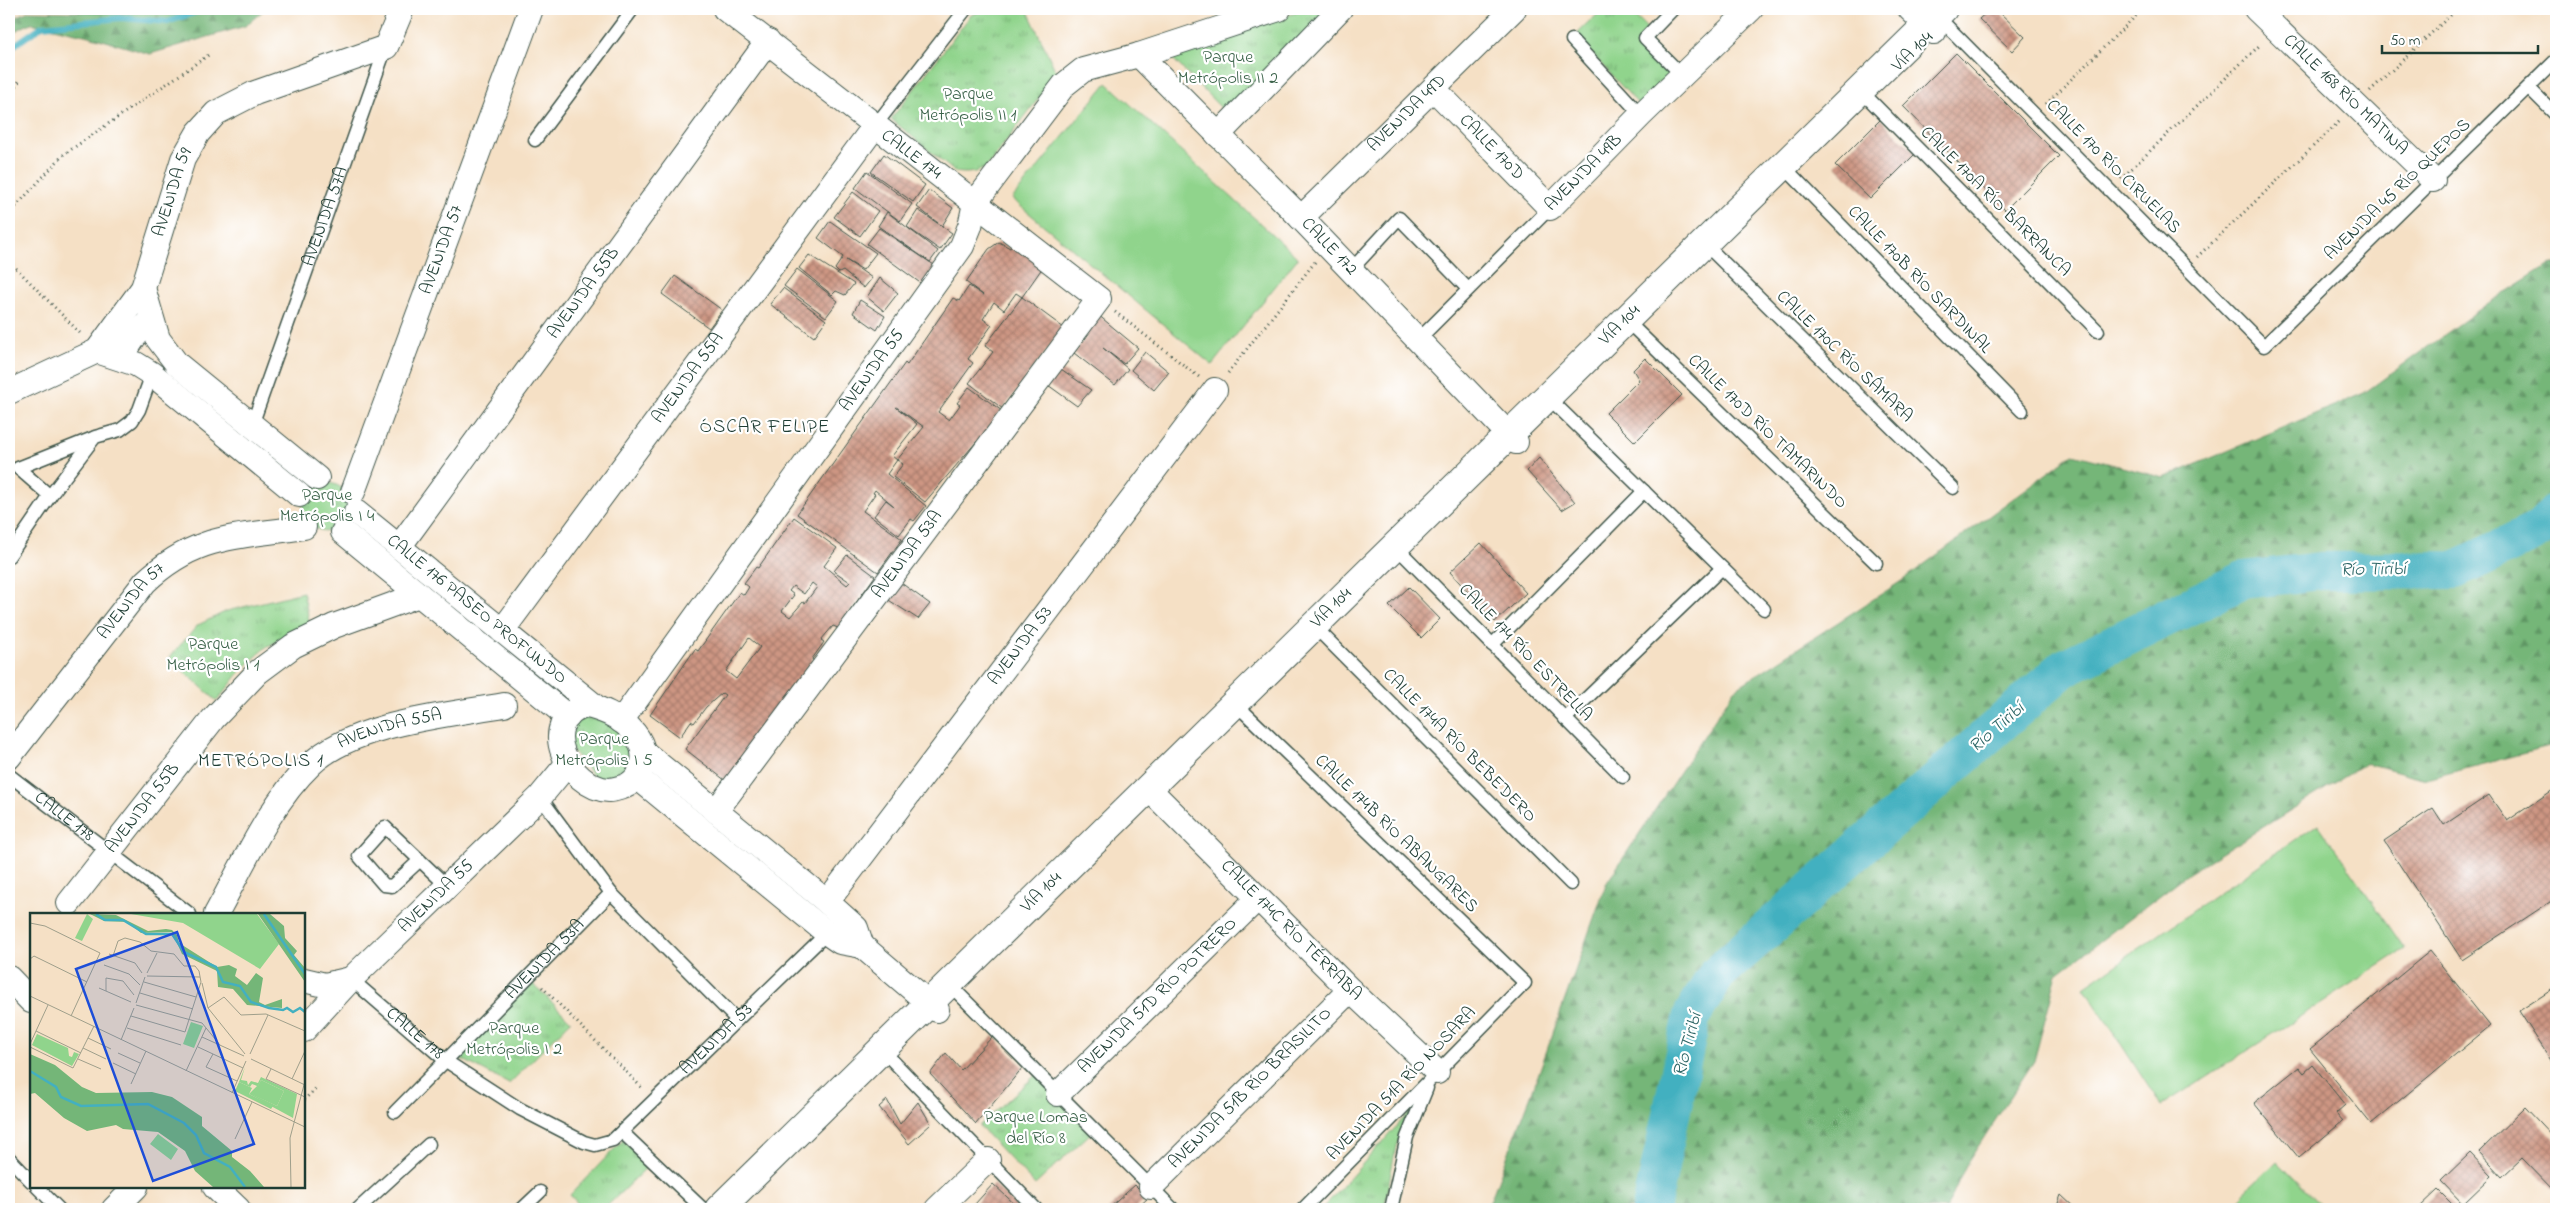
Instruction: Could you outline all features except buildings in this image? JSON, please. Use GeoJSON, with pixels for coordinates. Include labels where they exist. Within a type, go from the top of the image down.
{"type":"FeatureCollection","features":[{"type":"Feature","properties":{"kind":"main road","name":"VÍA 104"},"geometry":{"type":"LineString","coordinates":[[1152,792],[1242,710],[1402,553],[1512,438],[1555,404],[1867,97],[1936,17]]}},
{"type":"Feature","properties":{"kind":"main road","name":"VÍA 104"},"geometry":{"type":"LineString","coordinates":[[719,1209],[941,1001],[1936,17]]}},
{"type":"Feature","properties":{"kind":"main road","name":"VÍA 104"},"geometry":{"type":"LineString","coordinates":[[734,1209],[889,1057],[941,1001]]}},
{"type":"Feature","properties":{"kind":"street","name":"AVENIDA 57A"},"geometry":{"type":"LineString","coordinates":[[386,48],[402,9]]}},
{"type":"Feature","properties":{"kind":"street","name":"AVENIDA 57"},"geometry":{"type":"LineString","coordinates":[[355,502],[531,9]]}},
{"type":"Feature","properties":{"kind":"street"},"geometry":{"type":"LineString","coordinates":[[1139,55],[1279,9]]}},
{"type":"Feature","properties":{"kind":"street"},"geometry":{"type":"LineString","coordinates":[[1218,135],[1340,9]]}},
{"type":"Feature","properties":{"kind":"street","name":"AVENIDA 49D"},"geometry":{"type":"LineString","coordinates":[[1301,218],[1514,9]]}},
{"type":"Feature","properties":{"kind":"street","name":"AVENIDA 49B"},"geometry":{"type":"LineString","coordinates":[[1550,208],[1641,115],[1752,9]]}},
{"type":"Feature","properties":{"kind":"street","name":"CALLE 168 RÍO MATINA"},"geometry":{"type":"LineString","coordinates":[[2256,9],[2434,180]]}},
{"type":"Feature","properties":{"kind":"street","name":"CALLE 174"},"geometry":{"type":"LineString","coordinates":[[730,10],[874,127],[1099,299]]}},
{"type":"Feature","properties":{"kind":"street","name":"AVENIDA 55B"},"geometry":{"type":"LineString","coordinates":[[399,547],[768,41]]}},
{"type":"Feature","properties":{"kind":"street","name":"AVENIDA 59"},"geometry":{"type":"LineString","coordinates":[[9,392],[97,351],[143,288],[183,159],[198,133],[216,113],[255,93],[386,48]]}},
{"type":"Feature","properties":{"kind":"street","name":"AVENIDA 55"},"geometry":{"type":"LineString","coordinates":[[621,721],[962,246],[970,226],[975,203],[1064,85],[1083,70],[1139,55]]}},
{"type":"Feature","properties":{"kind":"street","name":"CALLE 172"},"geometry":{"type":"LineString","coordinates":[[1139,55],[1301,218],[1512,438]]}},
{"type":"Feature","properties":{"kind":"street","name":"CALLE 170D"},"geometry":{"type":"LineString","coordinates":[[1434,89],[1550,208]]}},
{"type":"Feature","properties":{"kind":"street","name":"AVENIDA 55A"},"geometry":{"type":"LineString","coordinates":[[502,631],[874,127]]}},
{"type":"Feature","properties":{"kind":"street"},"geometry":{"type":"LineString","coordinates":[[143,288],[158,339],[177,364],[317,478]]}},
{"type":"Feature","properties":{"kind":"street","name":"AVENIDA 53A"},"geometry":{"type":"LineString","coordinates":[[716,811],[1099,299]]}},
{"type":"Feature","properties":{"kind":"street"},"geometry":{"type":"LineString","coordinates":[[122,358],[139,329],[151,320]]}},
{"type":"Feature","properties":{"kind":"street"},"geometry":{"type":"LineString","coordinates":[[97,351],[122,358],[152,374],[299,495]]}},
{"type":"Feature","properties":{"kind":"street","name":"AVENIDA 53"},"geometry":{"type":"LineString","coordinates":[[827,902],[1215,390]]}},
{"type":"Feature","properties":{"kind":"street"},"geometry":{"type":"LineString","coordinates":[[328,476],[347,484],[355,502],[350,527],[333,537],[312,534],[298,518],[296,506],[299,495],[306,485],[317,478],[328,476]]}},
{"type":"Feature","properties":{"kind":"street","name":"CALLE 176 PASEO PROFUNDO"},"geometry":{"type":"LineString","coordinates":[[355,502],[399,547],[596,707]]}},
{"type":"Feature","properties":{"kind":"street","name":"AVENIDA 57"},"geometry":{"type":"LineString","coordinates":[[9,757],[145,582],[164,564],[190,549],[211,540],[304,527]]}},
{"type":"Feature","properties":{"kind":"street","name":"CALLE 176 PASEO PROFUNDO"},"geometry":{"type":"LineString","coordinates":[[343,532],[568,717]]}},
{"type":"Feature","properties":{"kind":"street","name":"AVENIDA 55B"},"geometry":{"type":"LineString","coordinates":[[69,903],[213,719],[258,672],[293,646],[326,630],[419,595]]}},
{"type":"Feature","properties":{"kind":"street","name":"AVENIDA 55A"},"geometry":{"type":"LineString","coordinates":[[217,913],[256,841],[285,795],[312,763],[348,740],[405,722],[504,704]]}},
{"type":"Feature","properties":{"kind":"street"},"geometry":{"type":"LineString","coordinates":[[645,753],[643,765],[637,777],[627,786],[609,790],[590,784],[568,764],[560,748],[559,736],[564,721],[576,708],[596,707],[608,712],[621,721],[640,740],[645,753],[856,928],[862,946]]}},
{"type":"Feature","properties":{"kind":"street","name":"AVENIDA 55"},"geometry":{"type":"LineString","coordinates":[[305,1029],[351,979],[540,797],[568,764]]}},
{"type":"Feature","properties":{"kind":"street"},"geometry":{"type":"LineString","coordinates":[[637,777],[826,933],[840,942],[862,946],[941,1001]]}},
{"type":"Feature","properties":{"kind":"street","name":"CALLE 174C RÍO TÉRRABA"},"geometry":{"type":"LineString","coordinates":[[1152,792],[1350,990],[1437,1072]]}},
{"type":"Feature","properties":{"kind":"street","name":"AVENIDA 51D RÍO POTRERO"},"geometry":{"type":"LineString","coordinates":[[1058,1094],[1258,898]]}},
{"type":"Feature","properties":{"kind":"street"},"geometry":{"type":"LineString","coordinates":[[9,978],[30,1000]]}},
{"type":"Feature","properties":{"kind":"street"},"geometry":{"type":"LineString","coordinates":[[305,980],[325,985],[351,979]]}},
{"type":"Feature","properties":{"kind":"street","name":"AVENIDA 51B RÍO BRASILITO"},"geometry":{"type":"LineString","coordinates":[[1151,1187],[1350,990]]}},
{"type":"Feature","properties":{"kind":"street"},"geometry":{"type":"LineString","coordinates":[[937,1209],[988,1160]]}},
{"type":"Feature","properties":{"kind":"street"},"geometry":{"type":"LineString","coordinates":[[114,1209],[135,1188]]}},
{"type":"Feature","properties":{"kind":"street"},"geometry":{"type":"LineString","coordinates":[[216,1188],[238,1209]]}},
{"type":"Feature","properties":{"kind":"lane"},"geometry":{"type":"LineString","coordinates":[[535,140],[633,9]]}},
{"type":"Feature","properties":{"kind":"lane"},"geometry":{"type":"LineString","coordinates":[[874,127],[966,9]]}},
{"type":"Feature","properties":{"kind":"lane"},"geometry":{"type":"LineString","coordinates":[[1673,9],[1645,38],[1682,75]]}},
{"type":"Feature","properties":{"kind":"lane","name":"CALLE 170 RÍO CIRUELAS"},"geometry":{"type":"LineString","coordinates":[[1936,17],[2036,114],[2264,346]]}},
{"type":"Feature","properties":{"kind":"lane"},"geometry":{"type":"LineString","coordinates":[[1572,40],[1641,115]]}},
{"type":"Feature","properties":{"kind":"lane","name":"AVENIDA 57A"},"geometry":{"type":"LineString","coordinates":[[252,426],[386,48]]}},
{"type":"Feature","properties":{"kind":"lane","name":"AVENIDA 45 RÍO QUEPOS"},"geometry":{"type":"LineString","coordinates":[[2264,346],[2556,60]]}},
{"type":"Feature","properties":{"kind":"lane"},"geometry":{"type":"LineString","coordinates":[[2528,88],[2556,115]]}},
{"type":"Feature","properties":{"kind":"lane","name":"CALLE 170A RÍO BARRANCA"},"geometry":{"type":"LineString","coordinates":[[1867,97],[2098,331]]}},
{"type":"Feature","properties":{"kind":"lane","name":"CALLE 170B RÍO SARDINAL"},"geometry":{"type":"LineString","coordinates":[[1790,173],[2022,411]]}},
{"type":"Feature","properties":{"kind":"lane","name":"AVENIDA 49B"},"geometry":{"type":"LineString","coordinates":[[1418,340],[1550,208]]}},
{"type":"Feature","properties":{"kind":"lane"},"geometry":{"type":"LineString","coordinates":[[1350,271],[1399,218],[1468,289]]}},
{"type":"Feature","properties":{"kind":"lane","name":"CALLE 170C RÍO SÁMARA"},"geometry":{"type":"LineString","coordinates":[[1711,250],[1953,488]]}},
{"type":"Feature","properties":{"kind":"lane","name":"CALLE 170D RÍO TAMARINDO"},"geometry":{"type":"LineString","coordinates":[[1633,327],[1876,563]]}},
{"type":"Feature","properties":{"kind":"lane"},"geometry":{"type":"LineString","coordinates":[[14,470],[95,437],[120,430],[132,421],[139,410],[152,374]]}},
{"type":"Feature","properties":{"kind":"lane"},"geometry":{"type":"LineString","coordinates":[[1555,404],[1764,609]]}},
{"type":"Feature","properties":{"kind":"lane"},"geometry":{"type":"LineString","coordinates":[[9,556],[50,496],[95,437]]}},
{"type":"Feature","properties":{"kind":"lane"},"geometry":{"type":"LineString","coordinates":[[14,470],[50,496]]}},
{"type":"Feature","properties":{"kind":"lane"},"geometry":{"type":"LineString","coordinates":[[1492,645],[1644,492]]}},
{"type":"Feature","properties":{"kind":"lane","name":"CALLE 174 RÍO ESTRELLA"},"geometry":{"type":"LineString","coordinates":[[1402,553],[1623,777]]}},
{"type":"Feature","properties":{"kind":"lane"},"geometry":{"type":"LineString","coordinates":[[1565,720],[1722,568]]}},
{"type":"Feature","properties":{"kind":"lane","name":"CALLE 174A RÍO BEBEDERO"},"geometry":{"type":"LineString","coordinates":[[1321,633],[1571,884]]}},
{"type":"Feature","properties":{"kind":"lane","name":"CALLE 174B RÍO ABANGARES"},"geometry":{"type":"LineString","coordinates":[[1242,710],[1525,984]]}},
{"type":"Feature","properties":{"kind":"lane","name":"CALLE 178"},"geometry":{"type":"LineString","coordinates":[[9,775],[189,913]]}},
{"type":"Feature","properties":{"kind":"lane"},"geometry":{"type":"LineString","coordinates":[[540,797],[612,893],[737,1020]]}},
{"type":"Feature","properties":{"kind":"lane"},"geometry":{"type":"LineString","coordinates":[[420,860],[392,886],[388,886],[384,885],[360,860],[359,856],[385,827],[420,860],[447,886]]}},
{"type":"Feature","properties":{"kind":"lane","name":"AVENIDA 53A"},"geometry":{"type":"LineString","coordinates":[[395,1112],[612,893]]}},
{"type":"Feature","properties":{"kind":"lane","name":"AVENIDA 53"},"geometry":{"type":"LineString","coordinates":[[604,1144],[613,1140],[622,1132],[826,933]]}},
{"type":"Feature","properties":{"kind":"lane","name":"CALLE 178"},"geometry":{"type":"LineString","coordinates":[[351,979],[446,1061],[520,1109],[584,1142],[595,1145],[604,1144]]}},
{"type":"Feature","properties":{"kind":"lane","name":"AVENIDA 51A RÍO NOSARA"},"geometry":{"type":"LineString","coordinates":[[1304,1209],[1525,984]]}},
{"type":"Feature","properties":{"kind":"lane"},"geometry":{"type":"LineString","coordinates":[[941,1001],[1058,1094],[1173,1209]]}},
{"type":"Feature","properties":{"kind":"lane"},"geometry":{"type":"LineString","coordinates":[[889,1057],[1036,1209]]}},
{"type":"Feature","properties":{"kind":"lane"},"geometry":{"type":"LineString","coordinates":[[1391,1209],[1407,1137],[1423,1095],[1437,1072]]}},
{"type":"Feature","properties":{"kind":"lane"},"geometry":{"type":"LineString","coordinates":[[622,1132],[703,1209]]}},
{"type":"Feature","properties":{"kind":"lane"},"geometry":{"type":"LineString","coordinates":[[358,1209],[429,1144]]}},
{"type":"Feature","properties":{"kind":"lane"},"geometry":{"type":"LineString","coordinates":[[9,1158],[30,1180]]}},
{"type":"Feature","properties":{"kind":"lane"},"geometry":{"type":"LineString","coordinates":[[38,1188],[59,1209]]}},
{"type":"Feature","properties":{"kind":"lane"},"geometry":{"type":"LineString","coordinates":[[522,1209],[540,1192]]}},
{"type":"Feature","properties":{"kind":"path"},"geometry":{"type":"LineString","coordinates":[[2036,114],[2144,9]]}},
{"type":"Feature","properties":{"kind":"path"},"geometry":{"type":"LineString","coordinates":[[2187,267],[2457,9]]}},
{"type":"Feature","properties":{"kind":"path"},"geometry":{"type":"LineString","coordinates":[[2110,189],[2276,29]]}},
{"type":"Feature","properties":{"kind":"path"},"geometry":{"type":"LineString","coordinates":[[9,214],[63,155],[210,54]]}},
{"type":"Feature","properties":{"kind":"path"},"geometry":{"type":"LineString","coordinates":[[9,94],[20,80]]}},
{"type":"Feature","properties":{"kind":"path"},"geometry":{"type":"LineString","coordinates":[[1099,299],[1215,390],[1327,246]]}},
{"type":"Feature","properties":{"kind":"path"},"geometry":{"type":"LineString","coordinates":[[9,261],[97,351]]}},
{"type":"Feature","properties":{"kind":"path"},"geometry":{"type":"LineString","coordinates":[[531,976],[655,1100]]}},
{"type":"Feature","properties":{"kind":"path"},"geometry":{"type":"LineString","coordinates":[[305,1099],[317,1087]]}},
{"type":"Feature","properties":{"kind":"green space"},"geometry":{"type":"Polygon","coordinates":[[[128,9],[265,9],[245,26],[150,54],[89,36],[31,23],[9,34],[9,20],[29,11],[124,13],[128,9]]]}},
{"type":"Feature","properties":{"kind":"green space","name":"Parque Metrópolis II 1"},"geometry":{"type":"Polygon","coordinates":[[[987,9],[1027,9],[1057,74],[986,168],[971,173],[955,172],[891,119],[971,15],[987,9]]]}},
{"type":"Feature","properties":{"kind":"green space","name":"Parque Metrópolis II 2"},"geometry":{"type":"Polygon","coordinates":[[[1307,9],[1333,9],[1227,114],[1169,55],[1307,9]]]}},
{"type":"Feature","properties":{"kind":"green space"},"geometry":{"type":"Polygon","coordinates":[[[1603,9],[1628,9],[1649,30],[1639,40],[1672,76],[1641,107],[1575,36],[1603,9]]]}},
{"type":"Feature","properties":{"kind":"green space"},"geometry":{"type":"Polygon","coordinates":[[[1107,83],[1298,258],[1212,365],[1012,199],[1107,83]]]}},
{"type":"Feature","properties":{"kind":"green space"},"geometry":{"type":"Polygon","coordinates":[[[2552,263],[2556,264],[2556,745],[2426,779],[2367,763],[2189,873],[2057,974],[2034,1061],[1966,1165],[1946,1209],[1487,1209],[1531,1095],[1606,884],[1735,689],[1903,580],[2073,454],[2164,478],[2364,393],[2487,304],[2552,263]]]}},
{"type":"Feature","properties":{"kind":"green space","name":"Parque Metrópolis I 4"},"geometry":{"type":"Polygon","coordinates":[[[327,483],[336,485],[344,490],[349,498],[351,507],[349,516],[344,524],[336,529],[327,531],[318,529],[310,524],[305,516],[303,507],[305,498],[310,490],[318,485],[327,483]]]}},
{"type":"Feature","properties":{"kind":"green space","name":"Parque Metrópolis I 1"},"geometry":{"type":"Polygon","coordinates":[[[303,592],[310,625],[266,647],[241,671],[217,701],[169,658],[198,625],[227,611],[303,592]]]}},
{"type":"Feature","properties":{"kind":"green space","name":"Parque Metrópolis I 5"},"geometry":{"type":"Polygon","coordinates":[[[593,712],[633,738],[632,772],[610,782],[594,777],[568,745],[571,725],[593,712]]]}},
{"type":"Feature","properties":{"kind":"green space"},"geometry":{"type":"Polygon","coordinates":[[[2318,824],[2405,949],[2161,1106],[2084,987],[2318,824]]]}},
{"type":"Feature","properties":{"kind":"green space","name":"Parque Metrópolis I 2"},"geometry":{"type":"Polygon","coordinates":[[[532,983],[571,1021],[509,1084],[456,1056],[532,983]]]}},
{"type":"Feature","properties":{"kind":"green space","name":"Parque Lomas del Río 8"},"geometry":{"type":"Polygon","coordinates":[[[1038,1073],[1093,1131],[1035,1185],[979,1126],[1038,1073]]]}},
{"type":"Feature","properties":{"kind":"green space"},"geometry":{"type":"Polygon","coordinates":[[[1413,1108],[1396,1146],[1384,1209],[1322,1209],[1413,1108]]]}},
{"type":"Feature","properties":{"kind":"green space"},"geometry":{"type":"Polygon","coordinates":[[[623,1140],[648,1166],[604,1209],[583,1209],[570,1195],[623,1140]]]}},
{"type":"Feature","properties":{"kind":"green space"},"geometry":{"type":"Polygon","coordinates":[[[2277,1161],[2324,1209],[2228,1209],[2277,1161]]]}},
{"type":"Feature","properties":{"kind":"waterway"},"geometry":{"type":"LineString","coordinates":[[9,49],[42,26],[121,18],[168,22],[205,9]]}},
{"type":"Feature","properties":{"kind":"waterway","name":"Río Tiribí"},"geometry":{"type":"LineString","coordinates":[[1651,1209],[1692,1015],[1717,974],[2064,668],[2243,580],[2321,571],[2455,570],[2541,529],[2556,513]]}},
{"type":"Feature","properties":{"kind":"district","name":"ÓSCAR FELIPE"},"geometry":{"type":"Point","coordinates":[765,427]}},
{"type":"Feature","properties":{"kind":"district","name":"METRÓPOLIS 1"},"geometry":{"type":"Point","coordinates":[261,761]}}]}
